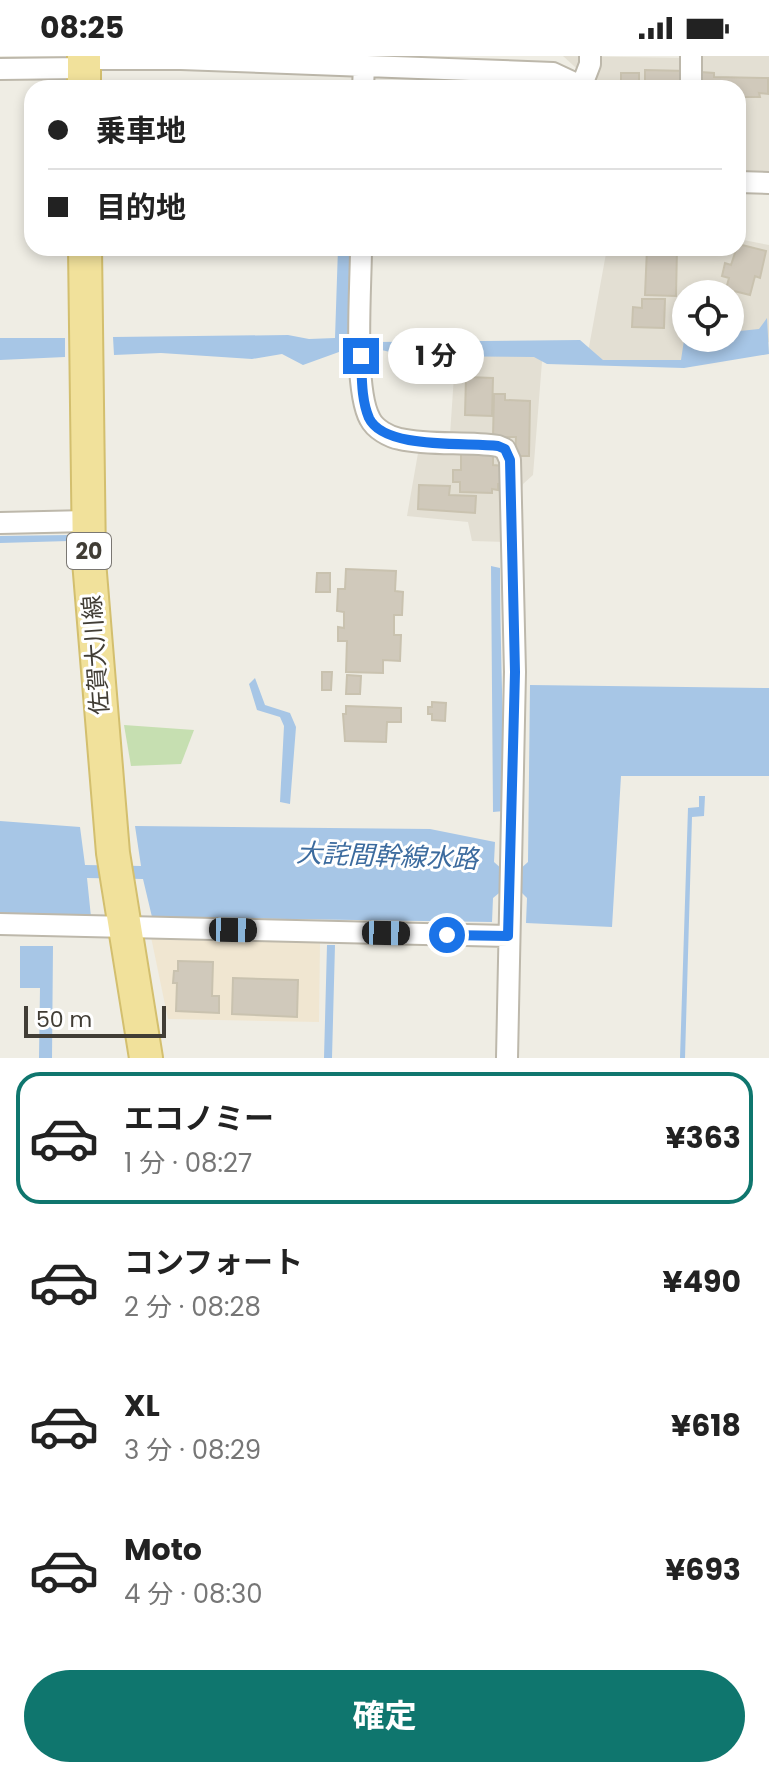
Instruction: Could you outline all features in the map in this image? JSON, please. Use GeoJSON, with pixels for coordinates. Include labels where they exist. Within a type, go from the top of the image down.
{"type":"FeatureCollection","features":[{"type":"Feature","properties":{"kind":"main road","name":"佐賀大川線"},"geometry":{"type":"LineString","coordinates":[[85,256],[90,575],[113,853],[146,1058]]}},
{"type":"Feature","properties":{"kind":"street"},"geometry":{"type":"LineString","coordinates":[[585,80],[590,56]]}},
{"type":"Feature","properties":{"kind":"street"},"geometry":{"type":"LineString","coordinates":[[691,56],[691,80]]}},
{"type":"Feature","properties":{"kind":"street"},"geometry":{"type":"LineString","coordinates":[[0,69],[84,68],[181,58],[553,73],[570,80]]}},
{"type":"Feature","properties":{"kind":"street"},"geometry":{"type":"LineString","coordinates":[[363,80],[364,66]]}},
{"type":"Feature","properties":{"kind":"street"},"geometry":{"type":"LineString","coordinates":[[746,182],[769,183]]}},
{"type":"Feature","properties":{"kind":"street"},"geometry":{"type":"LineString","coordinates":[[361,256],[363,400],[371,421],[383,432],[400,439],[498,446],[505,449],[510,460],[515,672],[507,1058]]}},
{"type":"Feature","properties":{"kind":"street"},"geometry":{"type":"LineString","coordinates":[[0,523],[88,521]]}},
{"type":"Feature","properties":{"kind":"street"},"geometry":{"type":"LineString","coordinates":[[0,924],[508,936]]}},
{"type":"Feature","properties":{"kind":"shaded area"},"geometry":{"type":"Polygon","coordinates":[[[563,56],[769,56],[769,172],[746,171],[746,80],[589,80],[563,56]]]}},
{"type":"Feature","properties":{"kind":"shaded area"},"geometry":{"type":"Polygon","coordinates":[[[746,241],[769,245],[769,342],[744,349],[744,280],[672,280],[672,352],[731,352],[689,363],[603,364],[587,358],[606,256],[746,256],[746,241]]]}},
{"type":"Feature","properties":{"kind":"shaded area"},"geometry":{"type":"Polygon","coordinates":[[[456,346],[543,349],[533,475],[523,484],[507,542],[472,541],[468,522],[407,516],[421,436],[450,435],[456,346]]]}},
{"type":"Feature","properties":{"kind":"shaded area"},"geometry":{"type":"Polygon","coordinates":[[[151,937],[320,940],[319,1022],[168,1019],[151,937]]]}},
{"type":"Feature","properties":{"kind":"green space"},"geometry":{"type":"Polygon","coordinates":[[[124,725],[194,730],[181,764],[131,766],[124,725]]]}},
{"type":"Feature","properties":{"kind":"water"},"geometry":{"type":"Polygon","coordinates":[[[338,256],[350,256],[350,348],[303,365],[282,354],[252,359],[161,353],[114,355],[113,337],[288,335],[309,339],[335,338],[338,256]]]}},
{"type":"Feature","properties":{"kind":"water"},"geometry":{"type":"Polygon","coordinates":[[[767,318],[769,354],[684,368],[547,364],[534,357],[407,356],[373,348],[374,342],[580,340],[603,360],[681,360],[682,352],[744,352],[744,331],[759,329],[767,318]]]}},
{"type":"Feature","properties":{"kind":"water"},"geometry":{"type":"Polygon","coordinates":[[[0,338],[65,338],[65,357],[0,360],[0,338]]]}},
{"type":"Feature","properties":{"kind":"water"},"geometry":{"type":"Polygon","coordinates":[[[70,535],[69,541],[0,543],[0,536],[70,535]]]}},
{"type":"Feature","properties":{"kind":"water"},"geometry":{"type":"Polygon","coordinates":[[[491,566],[500,568],[504,781],[504,811],[493,812],[491,566]]]}},
{"type":"Feature","properties":{"kind":"water"},"geometry":{"type":"Polygon","coordinates":[[[255,678],[265,705],[290,713],[296,727],[290,804],[280,802],[284,726],[280,717],[257,710],[249,684],[255,678]]]}},
{"type":"Feature","properties":{"kind":"water","name":"大詫間幹線水路"},"geometry":{"type":"Polygon","coordinates":[[[530,685],[769,688],[769,776],[621,776],[612,927],[526,923],[527,898],[519,890],[504,889],[493,898],[492,922],[152,917],[143,879],[87,878],[91,917],[0,916],[0,821],[80,827],[85,865],[141,866],[135,826],[430,829],[495,842],[494,862],[503,870],[519,870],[528,862],[530,685]]]}},
{"type":"Feature","properties":{"kind":"water"},"geometry":{"type":"Polygon","coordinates":[[[699,796],[705,796],[704,816],[692,817],[685,1058],[680,1058],[688,808],[699,807],[699,796]]]}},
{"type":"Feature","properties":{"kind":"water"},"geometry":{"type":"Polygon","coordinates":[[[327,945],[335,945],[332,1058],[324,1058],[327,945]]]}},
{"type":"Feature","properties":{"kind":"water"},"geometry":{"type":"Polygon","coordinates":[[[20,946],[53,946],[52,1058],[39,1058],[40,988],[20,988],[20,946]]]}},
{"type":"Feature","properties":{"kind":"building"},"geometry":{"type":"Polygon","coordinates":[[[645,70],[687,71],[687,80],[645,80],[645,70]]]}},
{"type":"Feature","properties":{"kind":"building"},"geometry":{"type":"Polygon","coordinates":[[[700,72],[714,73],[714,77],[768,78],[768,94],[746,97],[746,80],[700,80],[700,72]]]}},
{"type":"Feature","properties":{"kind":"building"},"geometry":{"type":"Polygon","coordinates":[[[621,73],[639,73],[639,80],[621,80],[621,73]]]}},
{"type":"Feature","properties":{"kind":"building"},"geometry":{"type":"Polygon","coordinates":[[[746,246],[766,251],[760,278],[755,276],[750,295],[744,294],[744,280],[728,280],[722,276],[725,263],[731,265],[734,256],[746,256],[746,246]]]}},
{"type":"Feature","properties":{"kind":"building"},"geometry":{"type":"Polygon","coordinates":[[[647,256],[677,256],[672,296],[645,295],[647,256]]]}},
{"type":"Feature","properties":{"kind":"building"},"geometry":{"type":"Polygon","coordinates":[[[642,299],[665,299],[664,328],[632,327],[633,307],[642,308],[642,299]]]}},
{"type":"Feature","properties":{"kind":"building"},"geometry":{"type":"Polygon","coordinates":[[[466,377],[493,378],[492,416],[465,415],[466,377]]]}},
{"type":"Feature","properties":{"kind":"building"},"geometry":{"type":"Polygon","coordinates":[[[494,394],[505,394],[505,400],[530,401],[529,456],[515,456],[516,437],[493,437],[494,394]]]}},
{"type":"Feature","properties":{"kind":"building"},"geometry":{"type":"Polygon","coordinates":[[[461,452],[493,453],[493,465],[504,466],[503,484],[498,484],[498,490],[492,489],[492,493],[460,492],[460,482],[453,482],[453,470],[461,470],[461,452]]]}},
{"type":"Feature","properties":{"kind":"building"},"geometry":{"type":"Polygon","coordinates":[[[419,485],[450,486],[449,495],[476,496],[475,513],[418,509],[419,485]]]}},
{"type":"Feature","properties":{"kind":"building"},"geometry":{"type":"Polygon","coordinates":[[[346,569],[396,571],[395,591],[403,592],[402,615],[394,615],[394,635],[401,635],[400,661],[383,660],[383,673],[346,672],[347,641],[338,641],[338,627],[344,628],[344,612],[337,611],[338,589],[345,589],[346,569]]]}},
{"type":"Feature","properties":{"kind":"building"},"geometry":{"type":"Polygon","coordinates":[[[317,573],[330,573],[330,592],[316,592],[317,573]]]}},
{"type":"Feature","properties":{"kind":"building"},"geometry":{"type":"Polygon","coordinates":[[[322,672],[332,672],[331,690],[322,690],[322,672]]]}},
{"type":"Feature","properties":{"kind":"building"},"geometry":{"type":"Polygon","coordinates":[[[347,675],[361,676],[360,694],[346,694],[347,675]]]}},
{"type":"Feature","properties":{"kind":"building"},"geometry":{"type":"Polygon","coordinates":[[[432,702],[446,703],[445,721],[432,720],[428,707],[432,707],[432,702]]]}},
{"type":"Feature","properties":{"kind":"building"},"geometry":{"type":"Polygon","coordinates":[[[346,706],[401,708],[401,722],[387,722],[386,742],[345,741],[343,714],[346,714],[346,706]]]}},
{"type":"Feature","properties":{"kind":"building"},"geometry":{"type":"Polygon","coordinates":[[[178,961],[213,962],[212,996],[219,996],[219,1013],[176,1011],[177,983],[173,983],[178,961]]]}},
{"type":"Feature","properties":{"kind":"building"},"geometry":{"type":"Polygon","coordinates":[[[233,978],[298,980],[297,1017],[232,1014],[233,978]]]}},
{"type":"Feature","properties":{"kind":"route"},"geometry":{"type":"LineString","coordinates":[[361,356],[363,400],[371,421],[383,432],[400,439],[498,446],[505,449],[510,460],[515,672],[508,936],[447,935]]}}]}
